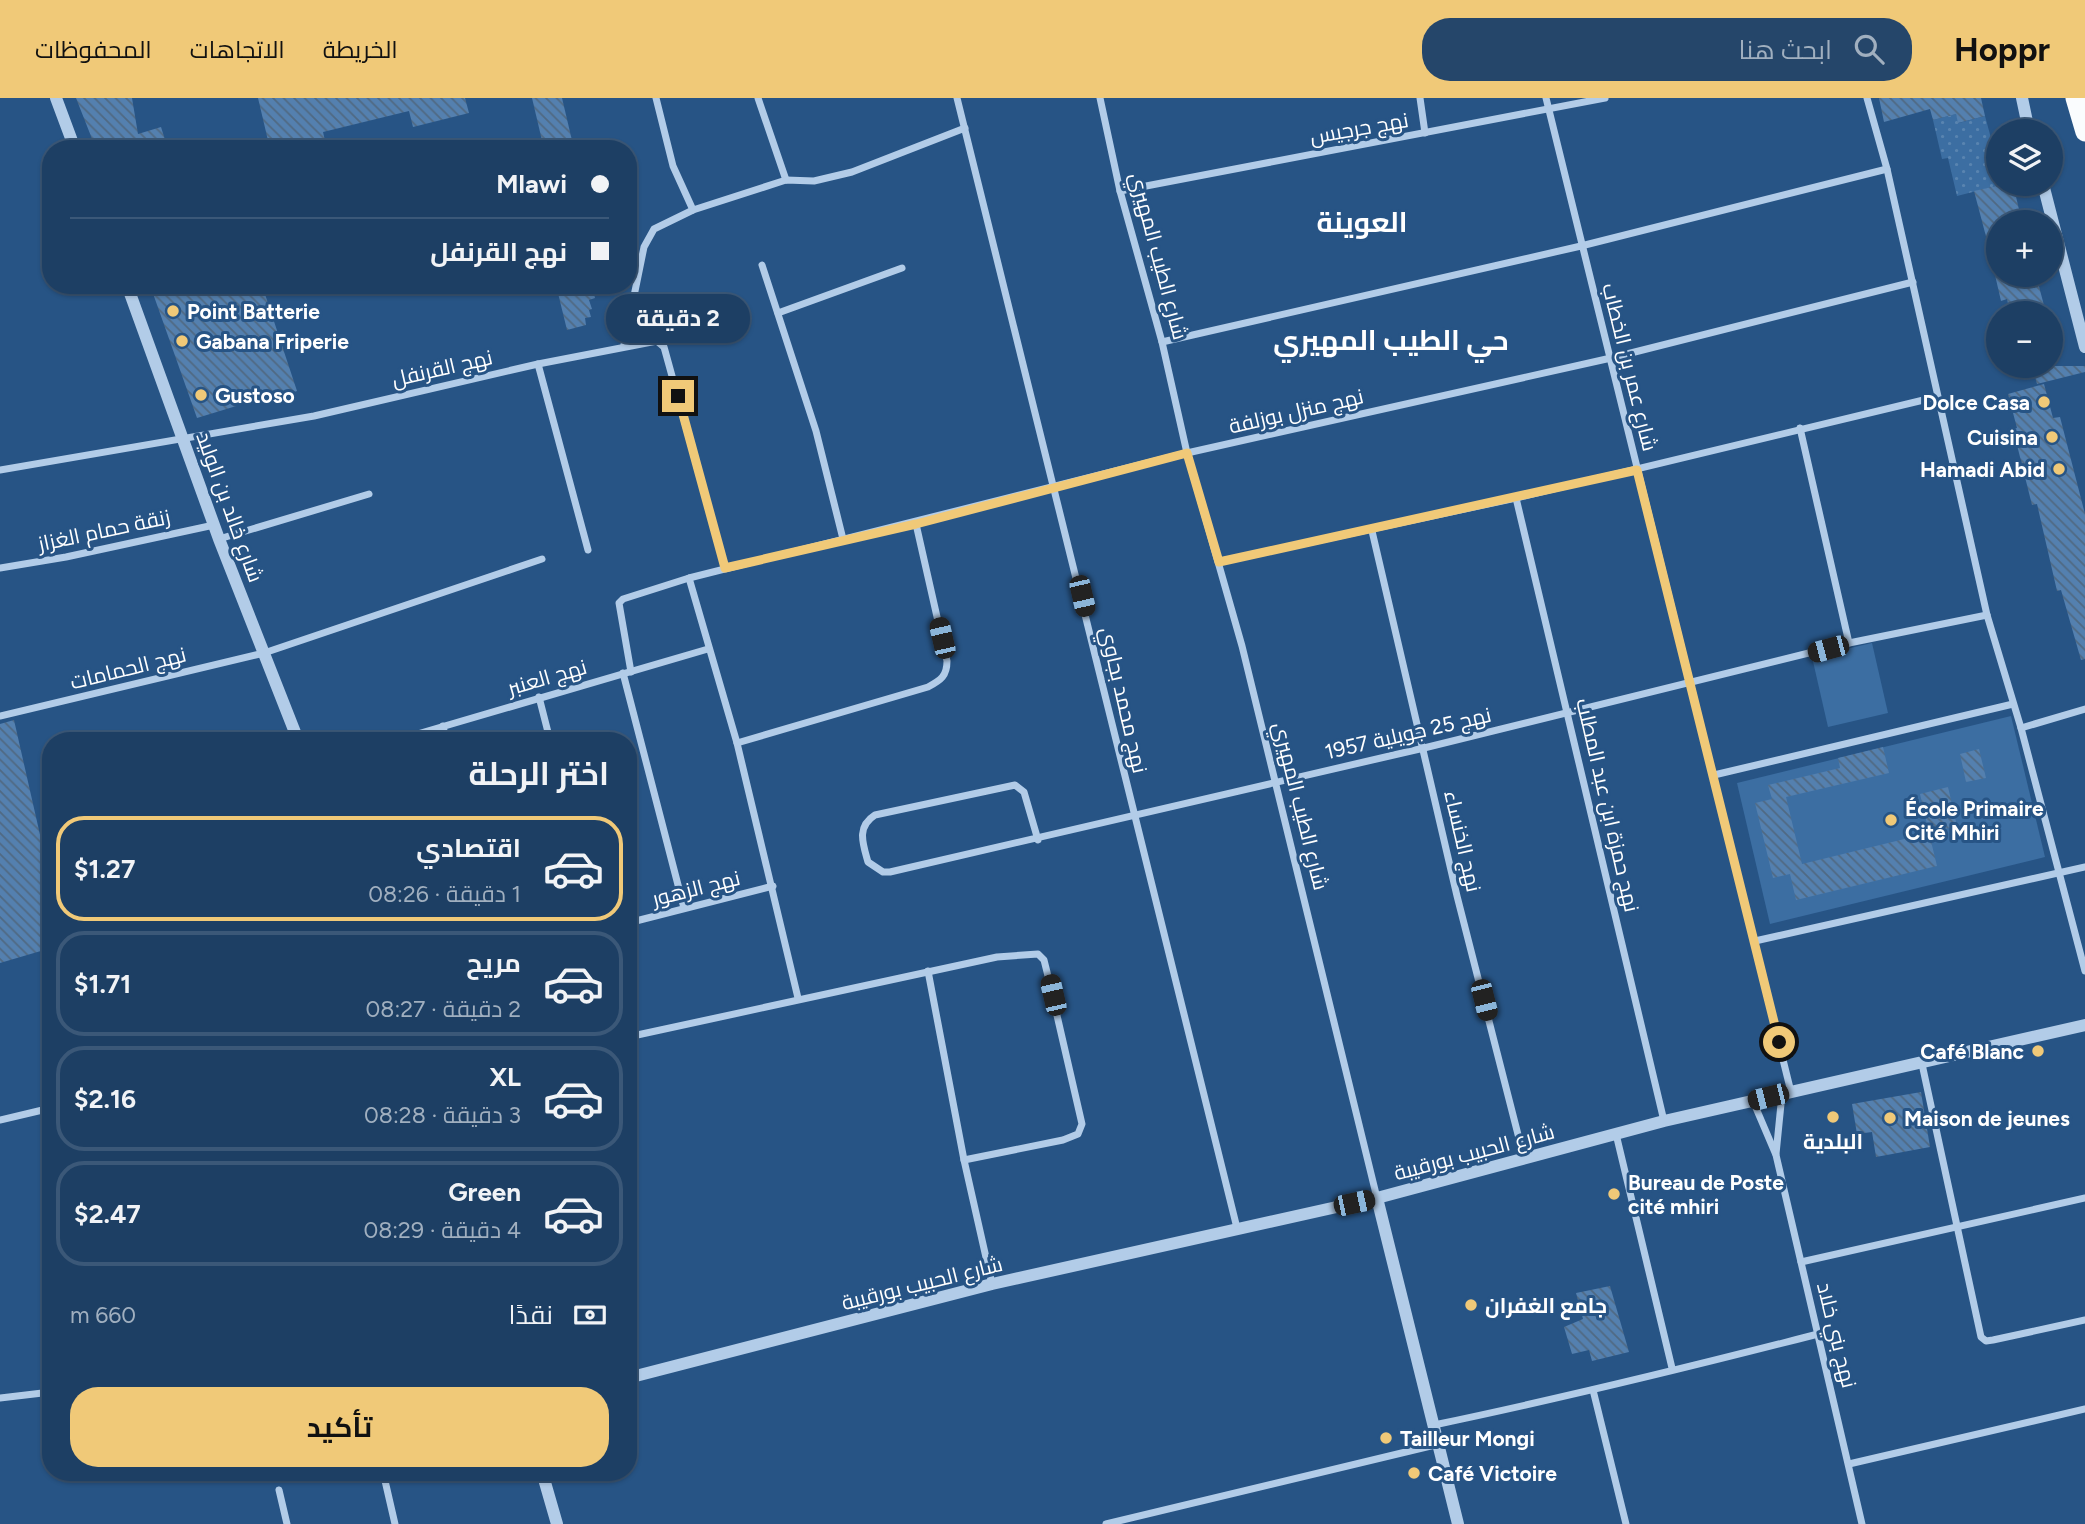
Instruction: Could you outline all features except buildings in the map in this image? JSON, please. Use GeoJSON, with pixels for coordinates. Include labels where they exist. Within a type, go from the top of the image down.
{"type":"FeatureCollection","features":[{"type":"Feature","properties":{"kind":"highway"},"geometry":{"type":"LineString","coordinates":[[2075,98],[2085,132]]}},
{"type":"Feature","properties":{"kind":"street"},"geometry":{"type":"LineString","coordinates":[[56,98],[72,140]]}},
{"type":"Feature","properties":{"kind":"street"},"geometry":{"type":"LineString","coordinates":[[656,98],[673,166],[692,210]]}},
{"type":"Feature","properties":{"kind":"street"},"geometry":{"type":"LineString","coordinates":[[758,98],[786,180]]}},
{"type":"Feature","properties":{"kind":"street","name":"نهج محمد بجاوي"},"geometry":{"type":"LineString","coordinates":[[957,98],[1056,487],[1237,1228]]}},
{"type":"Feature","properties":{"kind":"street","name":"شارع الطيب المهيري"},"geometry":{"type":"LineString","coordinates":[[1100,98],[1120,191],[1163,342],[1187,453],[1219,562],[1275,780],[1458,1524]]}},
{"type":"Feature","properties":{"kind":"street"},"geometry":{"type":"LineString","coordinates":[[1420,98],[1425,134]]}},
{"type":"Feature","properties":{"kind":"street","name":"شارع عمر بن الخطاب"},"geometry":{"type":"LineString","coordinates":[[1546,98],[1755,942],[1786,1093]]}},
{"type":"Feature","properties":{"kind":"street","name":"نهج جرجيس"},"geometry":{"type":"LineString","coordinates":[[1120,191],[1605,98]]}},
{"type":"Feature","properties":{"kind":"street"},"geometry":{"type":"LineString","coordinates":[[1867,98],[1887,169],[1987,615],[2021,728],[2085,971]]}},
{"type":"Feature","properties":{"kind":"street"},"geometry":{"type":"LineString","coordinates":[[2022,98],[2026,119]]}},
{"type":"Feature","properties":{"kind":"street"},"geometry":{"type":"LineString","coordinates":[[637,287],[648,238],[654,229],[692,210],[786,180],[814,181],[852,172],[965,128]]}},
{"type":"Feature","properties":{"kind":"street"},"geometry":{"type":"LineString","coordinates":[[1163,342],[1581,246],[1887,169]]}},
{"type":"Feature","properties":{"kind":"street"},"geometry":{"type":"LineString","coordinates":[[2046,196],[2085,347]]}},
{"type":"Feature","properties":{"kind":"street"},"geometry":{"type":"LineString","coordinates":[[761,265],[816,430],[844,539]]}},
{"type":"Feature","properties":{"kind":"street"},"geometry":{"type":"LineString","coordinates":[[778,313],[902,268]]}},
{"type":"Feature","properties":{"kind":"street","name":"نهج منزل بوزلفة"},"geometry":{"type":"LineString","coordinates":[[627,672],[619,603],[624,598],[689,578],[916,524],[1187,453],[1611,358],[1913,282]]}},
{"type":"Feature","properties":{"kind":"street","name":"شارع خالد بن الوليد"},"geometry":{"type":"LineString","coordinates":[[130,294],[185,438],[219,539],[295,732]]}},
{"type":"Feature","properties":{"kind":"street"},"geometry":{"type":"LineString","coordinates":[[624,345],[635,294]]}},
{"type":"Feature","properties":{"kind":"street","name":"نهج القرنفل"},"geometry":{"type":"LineString","coordinates":[[0,470],[314,416],[650,340],[664,347],[725,568]]}},
{"type":"Feature","properties":{"kind":"street"},"geometry":{"type":"LineString","coordinates":[[538,364],[588,550]]}},
{"type":"Feature","properties":{"kind":"street"},"geometry":{"type":"LineString","coordinates":[[1219,562],[1516,498],[1937,397]]}},
{"type":"Feature","properties":{"kind":"street"},"geometry":{"type":"LineString","coordinates":[[1800,428],[1849,643]]}},
{"type":"Feature","properties":{"kind":"street"},"geometry":{"type":"LineString","coordinates":[[219,539],[369,494]]}},
{"type":"Feature","properties":{"kind":"street","name":"نهج حمزة ابن عبد المطلب"},"geometry":{"type":"LineString","coordinates":[[1516,498],[1664,1121]]}},
{"type":"Feature","properties":{"kind":"street","name":"زنقة حمام الغزاز"},"geometry":{"type":"LineString","coordinates":[[0,568],[66,557],[214,524]]}},
{"type":"Feature","properties":{"kind":"street"},"geometry":{"type":"LineString","coordinates":[[737,743],[928,687],[942,680],[947,672],[947,660],[916,524]]}},
{"type":"Feature","properties":{"kind":"street","name":"نهج الخنساء"},"geometry":{"type":"LineString","coordinates":[[1372,531],[1457,896],[1524,1158]]}},
{"type":"Feature","properties":{"kind":"street","name":"نهج الحمامات"},"geometry":{"type":"LineString","coordinates":[[0,716],[264,653],[542,559]]}},
{"type":"Feature","properties":{"kind":"street"},"geometry":{"type":"LineString","coordinates":[[689,578],[737,743],[798,998]]}},
{"type":"Feature","properties":{"kind":"street","name":"نهج 25 جويلية 1957"},"geometry":{"type":"LineString","coordinates":[[1038,840],[1024,792],[1019,786],[1009,785],[868,819],[861,835],[867,862],[883,872],[890,872],[1038,840],[1275,780],[1424,748],[1849,643],[1987,615]]}},
{"type":"Feature","properties":{"kind":"street","name":"نهج العنبر"},"geometry":{"type":"LineString","coordinates":[[423,732],[708,649]]}},
{"type":"Feature","properties":{"kind":"street"},"geometry":{"type":"LineString","coordinates":[[627,672],[684,908]]}},
{"type":"Feature","properties":{"kind":"street"},"geometry":{"type":"LineString","coordinates":[[539,697],[548,732]]}},
{"type":"Feature","properties":{"kind":"street"},"geometry":{"type":"LineString","coordinates":[[1714,775],[2013,704]]}},
{"type":"Feature","properties":{"kind":"street"},"geometry":{"type":"LineString","coordinates":[[2021,728],[2085,709]]}},
{"type":"Feature","properties":{"kind":"street"},"geometry":{"type":"LineString","coordinates":[[443,726],[444,732]]}},
{"type":"Feature","properties":{"kind":"street"},"geometry":{"type":"LineString","coordinates":[[1755,942],[2085,867]]}},
{"type":"Feature","properties":{"kind":"street","name":"نهج الزهور"},"geometry":{"type":"LineString","coordinates":[[637,921],[773,886]]}},
{"type":"Feature","properties":{"kind":"street"},"geometry":{"type":"LineString","coordinates":[[637,1035],[928,971],[1023,953],[1038,954],[1044,960],[1080,1117],[1078,1134],[1063,1140],[964,1160]]}},
{"type":"Feature","properties":{"kind":"street"},"geometry":{"type":"LineString","coordinates":[[928,971],[964,1160],[992,1284]]}},
{"type":"Feature","properties":{"kind":"street","name":"شارع الحبيب بورقيبة"},"geometry":{"type":"LineString","coordinates":[[637,1376],[992,1284],[1377,1198],[1664,1121],[2085,1025]]}},
{"type":"Feature","properties":{"kind":"street"},"geometry":{"type":"LineString","coordinates":[[1922,1064],[1978,1329],[1986,1341],[2085,1320]]}},
{"type":"Feature","properties":{"kind":"street","name":"نهج بني خلاد"},"geometry":{"type":"LineString","coordinates":[[1776,1155],[1786,1093]]}},
{"type":"Feature","properties":{"kind":"street","name":"نهج بني خلاد"},"geometry":{"type":"LineString","coordinates":[[1753,1101],[1776,1155],[1863,1524]]}},
{"type":"Feature","properties":{"kind":"street"},"geometry":{"type":"LineString","coordinates":[[0,1120],[42,1110]]}},
{"type":"Feature","properties":{"kind":"street"},"geometry":{"type":"LineString","coordinates":[[1616,1134],[1672,1368]]}},
{"type":"Feature","properties":{"kind":"street"},"geometry":{"type":"LineString","coordinates":[[1801,1262],[2085,1199]]}},
{"type":"Feature","properties":{"kind":"street"},"geometry":{"type":"LineString","coordinates":[[1434,1425],[1593,1391],[1672,1368],[1818,1334]]}},
{"type":"Feature","properties":{"kind":"street"},"geometry":{"type":"LineString","coordinates":[[1593,1391],[1626,1524]]}},
{"type":"Feature","properties":{"kind":"street"},"geometry":{"type":"LineString","coordinates":[[0,1398],[42,1393]]}},
{"type":"Feature","properties":{"kind":"street"},"geometry":{"type":"LineString","coordinates":[[1849,1464],[2085,1409]]}},
{"type":"Feature","properties":{"kind":"street"},"geometry":{"type":"LineString","coordinates":[[1106,1524],[1439,1443]]}},
{"type":"Feature","properties":{"kind":"street"},"geometry":{"type":"LineString","coordinates":[[385,1481],[395,1524]]}},
{"type":"Feature","properties":{"kind":"street"},"geometry":{"type":"LineString","coordinates":[[545,1481],[557,1524]]}},
{"type":"Feature","properties":{"kind":"street"},"geometry":{"type":"LineString","coordinates":[[279,1490],[287,1524]]}},
{"type":"Feature","properties":{"kind":"shaded area"},"geometry":{"type":"Polygon","coordinates":[[[1956,114],[1959,123],[1985,116],[1986,189],[1957,196],[1948,158],[1942,159],[1933,120],[1956,114]]]}},
{"type":"Feature","properties":{"kind":"shaded area"},"geometry":{"type":"Polygon","coordinates":[[[1872,643],[1888,713],[1828,727],[1812,657],[1872,643]]]}},
{"type":"Feature","properties":{"kind":"shaded area","name":"École Primaire Cité Mhiri"},"geometry":{"type":"Polygon","coordinates":[[[2011,716],[2045,857],[1770,924],[1737,783],[2011,716]]]}},
{"type":"Feature","properties":{"kind":"place","name":"Point Batterie"},"geometry":{"type":"Point","coordinates":[173,311]}},
{"type":"Feature","properties":{"kind":"place","name":"Gabana Friperie"},"geometry":{"type":"Point","coordinates":[182,341]}},
{"type":"Feature","properties":{"kind":"place","name":"Gustoso"},"geometry":{"type":"Point","coordinates":[201,395]}},
{"type":"Feature","properties":{"kind":"place","name":"Dolce Casa"},"geometry":{"type":"Point","coordinates":[2044,402]}},
{"type":"Feature","properties":{"kind":"place","name":"Cuisina"},"geometry":{"type":"Point","coordinates":[2052,437]}},
{"type":"Feature","properties":{"kind":"place","name":"Hamadi Abid"},"geometry":{"type":"Point","coordinates":[2059,469]}},
{"type":"Feature","properties":{"kind":"place","name":"École Primaire Cité Mhiri"},"geometry":{"type":"Point","coordinates":[1891,820]}},
{"type":"Feature","properties":{"kind":"place","name":"Café Blanc"},"geometry":{"type":"Point","coordinates":[2038,1051]}},
{"type":"Feature","properties":{"kind":"place","name":"البلدية"},"geometry":{"type":"Point","coordinates":[1833,1117]}},
{"type":"Feature","properties":{"kind":"place","name":"Maison de jeunes"},"geometry":{"type":"Point","coordinates":[1890,1118]}},
{"type":"Feature","properties":{"kind":"place","name":"Bureau de Poste cité mhiri"},"geometry":{"type":"Point","coordinates":[1614,1194]}},
{"type":"Feature","properties":{"kind":"place","name":"جامع الغفران"},"geometry":{"type":"Point","coordinates":[1471,1305]}},
{"type":"Feature","properties":{"kind":"place","name":"Tailleur Mongi"},"geometry":{"type":"Point","coordinates":[1386,1438]}},
{"type":"Feature","properties":{"kind":"place","name":"Café Victoire"},"geometry":{"type":"Point","coordinates":[1414,1473]}},
{"type":"Feature","properties":{"kind":"district","name":"العوينة"},"geometry":{"type":"Point","coordinates":[1362,222]}},
{"type":"Feature","properties":{"kind":"district","name":"حي الطيب المهيري"},"geometry":{"type":"Point","coordinates":[1391,340]}},
{"type":"Feature","properties":{"kind":"route"},"geometry":{"type":"LineString","coordinates":[[678,396],[725,568],[916,524],[1187,453],[1219,562],[1372,531],[1637,470],[1779,1042]]}}]}
